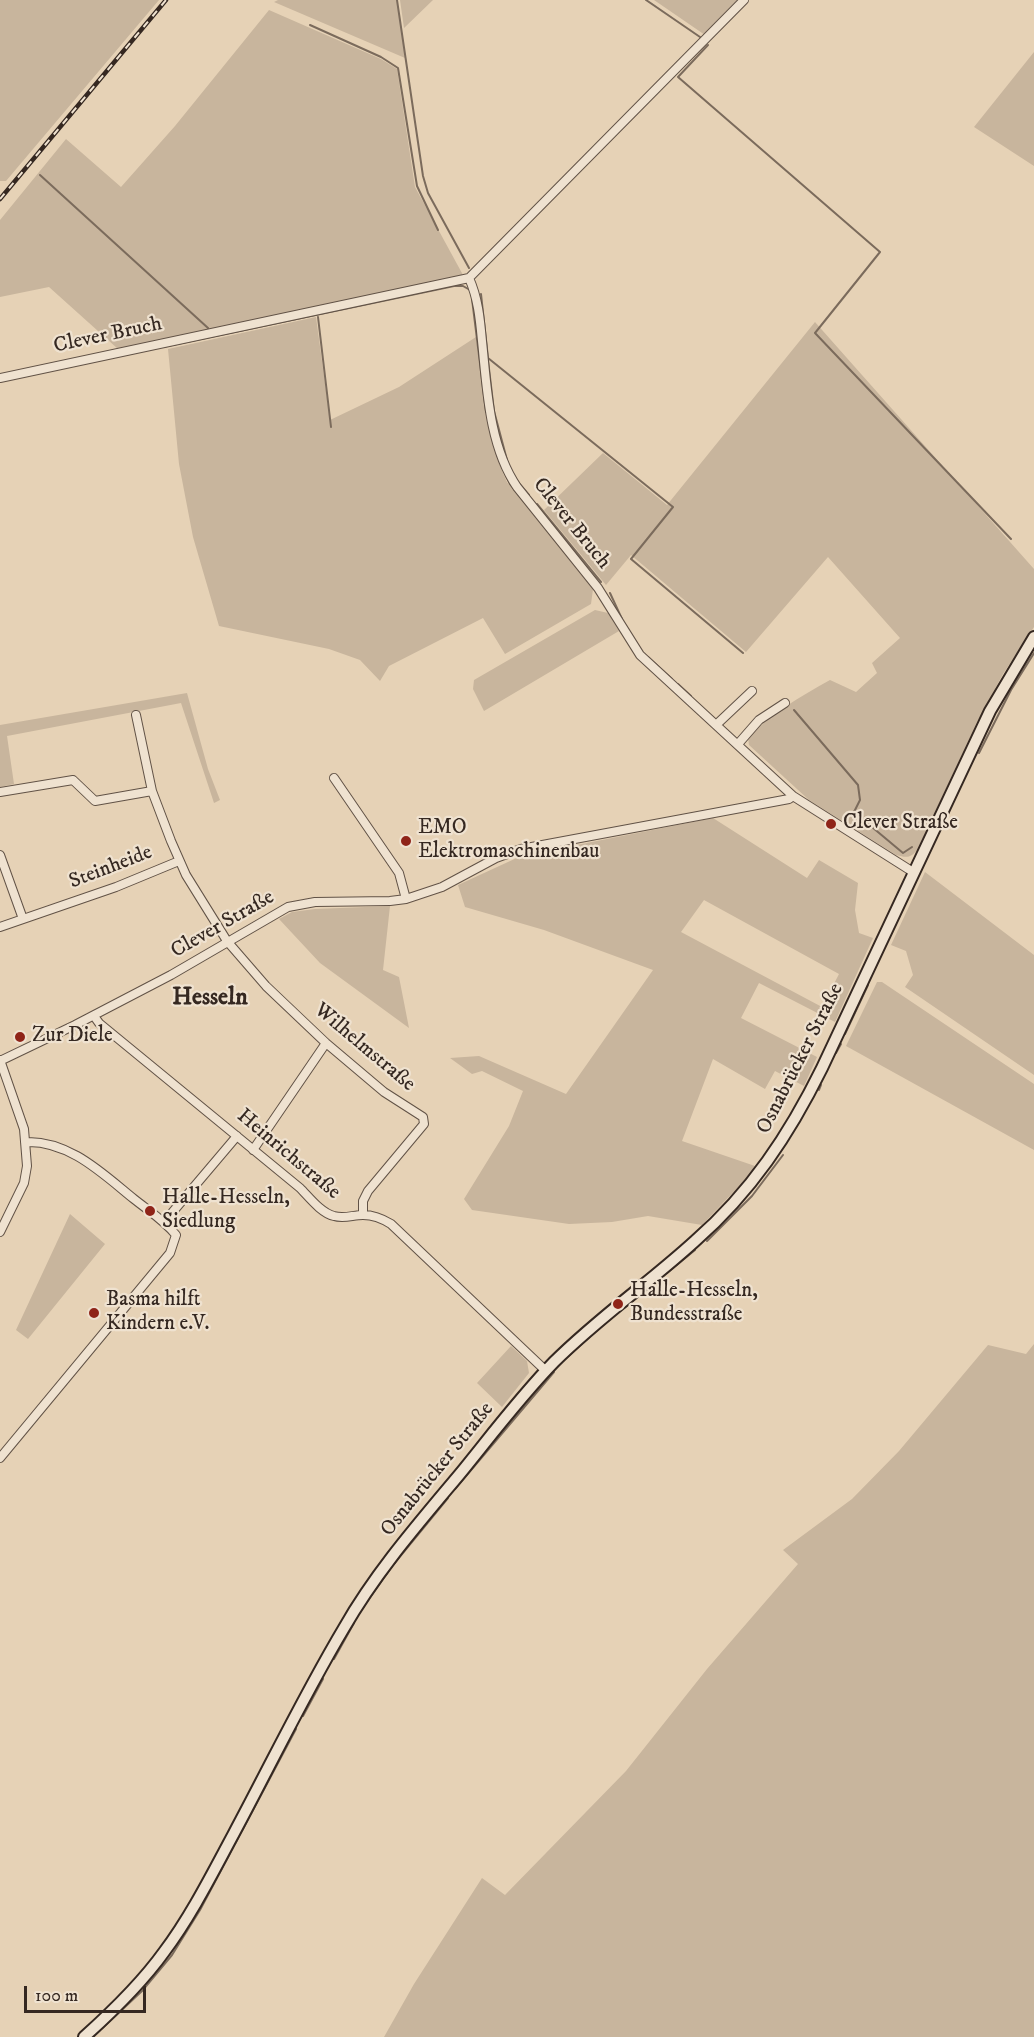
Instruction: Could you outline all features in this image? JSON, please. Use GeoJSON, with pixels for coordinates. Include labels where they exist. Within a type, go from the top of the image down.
{"type":"FeatureCollection","features":[{"type":"Feature","properties":{"kind":"main road","name":"Osnabrücker Straße"},"geometry":{"type":"LineString","coordinates":[[84,2037],[137,1986],[178,1933],[342,1630],[372,1583],[546,1371],[593,1326],[697,1240],[749,1186],[781,1143],[795,1121],[990,711],[1034,637]]}},
{"type":"Feature","properties":{"kind":"street"},"geometry":{"type":"LineString","coordinates":[[469,278],[744,0]]}},
{"type":"Feature","properties":{"kind":"street","name":"Clever Bruch"},"geometry":{"type":"LineString","coordinates":[[0,378],[469,278],[477,302],[490,410],[508,473],[598,588],[640,655],[793,795]]}},
{"type":"Feature","properties":{"kind":"street"},"geometry":{"type":"LineString","coordinates":[[716,725],[752,691]]}},
{"type":"Feature","properties":{"kind":"street"},"geometry":{"type":"LineString","coordinates":[[738,744],[759,720],[785,703]]}},
{"type":"Feature","properties":{"kind":"street"},"geometry":{"type":"LineString","coordinates":[[136,715],[152,791],[179,861]]}},
{"type":"Feature","properties":{"kind":"street"},"geometry":{"type":"LineString","coordinates":[[334,778],[399,873],[406,899]]}},
{"type":"Feature","properties":{"kind":"street"},"geometry":{"type":"LineString","coordinates":[[0,792],[74,780],[95,801],[152,791]]}},
{"type":"Feature","properties":{"kind":"street"},"geometry":{"type":"LineString","coordinates":[[793,795],[913,872]]}},
{"type":"Feature","properties":{"kind":"street","name":"Clever Straße"},"geometry":{"type":"LineString","coordinates":[[0,1060],[94,1016],[171,975],[288,907],[315,902],[406,899],[442,887],[496,858],[522,849],[789,799],[793,795]]}},
{"type":"Feature","properties":{"kind":"street"},"geometry":{"type":"LineString","coordinates":[[0,855],[23,920]]}},
{"type":"Feature","properties":{"kind":"street","name":"Steinheide"},"geometry":{"type":"LineString","coordinates":[[0,927],[116,887],[179,861],[227,941]]}},
{"type":"Feature","properties":{"kind":"street","name":"Wilhelmstraße"},"geometry":{"type":"LineString","coordinates":[[227,941],[266,986],[326,1043],[384,1092],[423,1117],[424,1124],[368,1191],[363,1201],[363,1215]]}},
{"type":"Feature","properties":{"kind":"street","name":"Heinrichstraße"},"geometry":{"type":"LineString","coordinates":[[94,1016],[99,1023],[300,1188],[322,1210],[333,1216],[363,1215],[391,1224],[546,1371]]}},
{"type":"Feature","properties":{"kind":"street"},"geometry":{"type":"LineString","coordinates":[[253,1150],[326,1043]]}},
{"type":"Feature","properties":{"kind":"street"},"geometry":{"type":"LineString","coordinates":[[0,1060],[24,1129],[27,1166],[24,1183],[0,1232]]}},
{"type":"Feature","properties":{"kind":"street"},"geometry":{"type":"LineString","coordinates":[[165,1221],[237,1136]]}},
{"type":"Feature","properties":{"kind":"street"},"geometry":{"type":"LineString","coordinates":[[0,1458],[170,1253],[176,1235],[165,1221],[96,1167],[79,1157],[37,1142],[25,1143]]}},
{"type":"Feature","properties":{"kind":"shaded area"},"geometry":{"type":"Polygon","coordinates":[[[0,0],[159,0],[6,181],[0,181],[0,0]]]}},
{"type":"Feature","properties":{"kind":"shaded area"},"geometry":{"type":"Polygon","coordinates":[[[278,0],[397,0],[405,58],[274,2],[278,0]]]}},
{"type":"Feature","properties":{"kind":"shaded area"},"geometry":{"type":"Polygon","coordinates":[[[400,0],[433,0],[404,28],[400,0]]]}},
{"type":"Feature","properties":{"kind":"shaded area"},"geometry":{"type":"Polygon","coordinates":[[[654,0],[741,0],[705,35],[654,0]]]}},
{"type":"Feature","properties":{"kind":"shaded area"},"geometry":{"type":"Polygon","coordinates":[[[269,10],[381,59],[397,69],[415,187],[463,275],[118,349],[49,287],[0,297],[0,220],[66,139],[121,187],[175,126],[269,10]]]}},
{"type":"Feature","properties":{"kind":"shaded area"},"geometry":{"type":"Polygon","coordinates":[[[1034,52],[1034,166],[974,127],[1034,52]]]}},
{"type":"Feature","properties":{"kind":"shaded area"},"geometry":{"type":"Polygon","coordinates":[[[316,317],[330,420],[399,387],[476,337],[490,429],[507,482],[593,589],[591,604],[505,654],[483,618],[389,666],[380,681],[360,660],[329,649],[219,626],[193,537],[179,464],[168,349],[316,317]]]}},
{"type":"Feature","properties":{"kind":"shaded area"},"geometry":{"type":"Polygon","coordinates":[[[815,322],[1034,569],[1034,627],[1003,674],[977,722],[918,849],[913,854],[903,857],[896,855],[809,800],[749,745],[748,738],[766,721],[797,699],[830,680],[856,692],[877,673],[872,663],[900,638],[828,557],[746,652],[631,555],[606,585],[544,510],[603,453],[667,505],[815,322]]]}},
{"type":"Feature","properties":{"kind":"shaded area"},"geometry":{"type":"Polygon","coordinates":[[[595,610],[608,613],[619,631],[484,711],[473,689],[474,680],[595,610]]]}},
{"type":"Feature","properties":{"kind":"shaded area"},"geometry":{"type":"Polygon","coordinates":[[[187,693],[208,769],[220,800],[214,803],[181,703],[7,736],[14,784],[0,787],[0,725],[187,693]]]}},
{"type":"Feature","properties":{"kind":"shaded area"},"geometry":{"type":"Polygon","coordinates":[[[713,818],[807,878],[819,860],[858,883],[855,910],[859,933],[873,938],[835,1022],[759,983],[741,1018],[817,1057],[804,1086],[775,1071],[765,1089],[713,1059],[682,1141],[755,1166],[702,1225],[648,1216],[612,1222],[569,1224],[472,1210],[464,1199],[509,1126],[523,1091],[482,1071],[472,1074],[450,1058],[479,1056],[566,1094],[653,970],[544,930],[465,907],[458,885],[521,856],[713,818]],[[704,900],[681,932],[822,1007],[839,974],[704,900]]]}},
{"type":"Feature","properties":{"kind":"shaded area"},"geometry":{"type":"Polygon","coordinates":[[[925,872],[1034,955],[1034,1075],[905,987],[913,975],[906,951],[891,945],[925,872]]]}},
{"type":"Feature","properties":{"kind":"shaded area"},"geometry":{"type":"Polygon","coordinates":[[[390,906],[383,970],[399,977],[409,1028],[320,963],[279,919],[292,912],[315,909],[390,906]]]}},
{"type":"Feature","properties":{"kind":"shaded area"},"geometry":{"type":"Polygon","coordinates":[[[877,982],[882,982],[1034,1084],[1034,1150],[846,1046],[877,982]]]}},
{"type":"Feature","properties":{"kind":"shaded area"},"geometry":{"type":"Polygon","coordinates":[[[70,1214],[105,1244],[28,1339],[16,1330],[70,1214]]]}},
{"type":"Feature","properties":{"kind":"shaded area"},"geometry":{"type":"Polygon","coordinates":[[[1034,1344],[1034,2037],[384,2037],[414,1984],[482,1878],[505,1895],[626,1771],[707,1669],[798,1564],[783,1550],[852,1499],[899,1451],[988,1345],[1026,1354],[1034,1344]]]}},
{"type":"Feature","properties":{"kind":"shaded area"},"geometry":{"type":"Polygon","coordinates":[[[511,1346],[527,1361],[529,1373],[502,1407],[477,1383],[511,1346]]]}},
{"type":"Feature","properties":{"kind":"waterway"},"geometry":{"type":"LineString","coordinates":[[397,0],[423,176],[428,193],[469,268]]}},
{"type":"Feature","properties":{"kind":"waterway"},"geometry":{"type":"LineString","coordinates":[[646,0],[700,37]]}},
{"type":"Feature","properties":{"kind":"waterway"},"geometry":{"type":"LineString","coordinates":[[310,25],[381,57],[398,68],[417,186],[438,230]]}},
{"type":"Feature","properties":{"kind":"waterway"},"geometry":{"type":"LineString","coordinates":[[708,45],[678,77],[880,252],[815,333],[1011,539]]}},
{"type":"Feature","properties":{"kind":"waterway"},"geometry":{"type":"LineString","coordinates":[[40,175],[208,328]]}},
{"type":"Feature","properties":{"kind":"waterway"},"geometry":{"type":"LineString","coordinates":[[163,347],[454,286],[463,286],[470,290]]}},
{"type":"Feature","properties":{"kind":"waterway"},"geometry":{"type":"LineString","coordinates":[[481,294],[488,358],[673,507],[631,559],[743,653]]}},
{"type":"Feature","properties":{"kind":"waterway"},"geometry":{"type":"LineString","coordinates":[[472,299],[486,412]]}},
{"type":"Feature","properties":{"kind":"waterway"},"geometry":{"type":"LineString","coordinates":[[318,317],[331,427]]}},
{"type":"Feature","properties":{"kind":"waterway"},"geometry":{"type":"LineString","coordinates":[[488,360],[494,411],[507,460]]}},
{"type":"Feature","properties":{"kind":"waterway"},"geometry":{"type":"LineString","coordinates":[[497,455],[510,484],[532,511]]}},
{"type":"Feature","properties":{"kind":"waterway"},"geometry":{"type":"LineString","coordinates":[[517,481],[529,495]]}},
{"type":"Feature","properties":{"kind":"waterway"},"geometry":{"type":"LineString","coordinates":[[537,504],[601,582]]}},
{"type":"Feature","properties":{"kind":"waterway"},"geometry":{"type":"LineString","coordinates":[[610,593],[622,619]]}},
{"type":"Feature","properties":{"kind":"waterway"},"geometry":{"type":"LineString","coordinates":[[979,753],[1011,690],[1034,653]]}},
{"type":"Feature","properties":{"kind":"waterway"},"geometry":{"type":"LineString","coordinates":[[648,657],[672,679]]}},
{"type":"Feature","properties":{"kind":"waterway"},"geometry":{"type":"LineString","coordinates":[[678,684],[691,696]]}},
{"type":"Feature","properties":{"kind":"waterway"},"geometry":{"type":"LineString","coordinates":[[794,710],[858,785],[860,800],[854,812],[903,853],[912,847]]}},
{"type":"Feature","properties":{"kind":"waterway"},"geometry":{"type":"LineString","coordinates":[[845,1034],[868,985]]}},
{"type":"Feature","properties":{"kind":"waterway"},"geometry":{"type":"LineString","coordinates":[[836,1053],[841,1044]]}},
{"type":"Feature","properties":{"kind":"waterway"},"geometry":{"type":"LineString","coordinates":[[819,1090],[821,1085]]}},
{"type":"Feature","properties":{"kind":"waterway"},"geometry":{"type":"LineString","coordinates":[[707,1241],[752,1196],[783,1155]]}},
{"type":"Feature","properties":{"kind":"waterway"},"geometry":{"type":"LineString","coordinates":[[667,1273],[695,1250]]}},
{"type":"Feature","properties":{"kind":"waterway"},"geometry":{"type":"LineString","coordinates":[[624,1308],[662,1277]]}},
{"type":"Feature","properties":{"kind":"waterway"},"geometry":{"type":"LineString","coordinates":[[563,1361],[614,1315]]}},
{"type":"Feature","properties":{"kind":"waterway"},"geometry":{"type":"LineString","coordinates":[[455,1489],[554,1372]]}},
{"type":"Feature","properties":{"kind":"waterway"},"geometry":{"type":"LineString","coordinates":[[359,1613],[393,1565],[448,1498]]}},
{"type":"Feature","properties":{"kind":"waterway"},"geometry":{"type":"LineString","coordinates":[[334,1659],[354,1623]]}},
{"type":"Feature","properties":{"kind":"waterway"},"geometry":{"type":"LineString","coordinates":[[303,1716],[323,1679]]}},
{"type":"Feature","properties":{"kind":"waterway"},"geometry":{"type":"LineString","coordinates":[[93,2037],[142,1991],[172,1955],[200,1910],[296,1729]]}},
{"type":"Feature","properties":{"kind":"railway"},"geometry":{"type":"LineString","coordinates":[[0,199],[166,0]]}},
{"type":"Feature","properties":{"kind":"place","name":"Clever Straße"},"geometry":{"type":"Point","coordinates":[831,824]}},
{"type":"Feature","properties":{"kind":"place","name":"EMO Elektromaschinenbau"},"geometry":{"type":"Point","coordinates":[406,841]}},
{"type":"Feature","properties":{"kind":"place","name":"Zur Diele"},"geometry":{"type":"Point","coordinates":[20,1037]}},
{"type":"Feature","properties":{"kind":"place","name":"Halle-Hesseln, Siedlung"},"geometry":{"type":"Point","coordinates":[150,1211]}},
{"type":"Feature","properties":{"kind":"place","name":"Halle-Hesseln, Bundesstraße"},"geometry":{"type":"Point","coordinates":[618,1304]}},
{"type":"Feature","properties":{"kind":"place","name":"Basma hilft Kindern e.V."},"geometry":{"type":"Point","coordinates":[94,1313]}},
{"type":"Feature","properties":{"kind":"district","name":"Hesseln"},"geometry":{"type":"Point","coordinates":[210,999]}}]}
